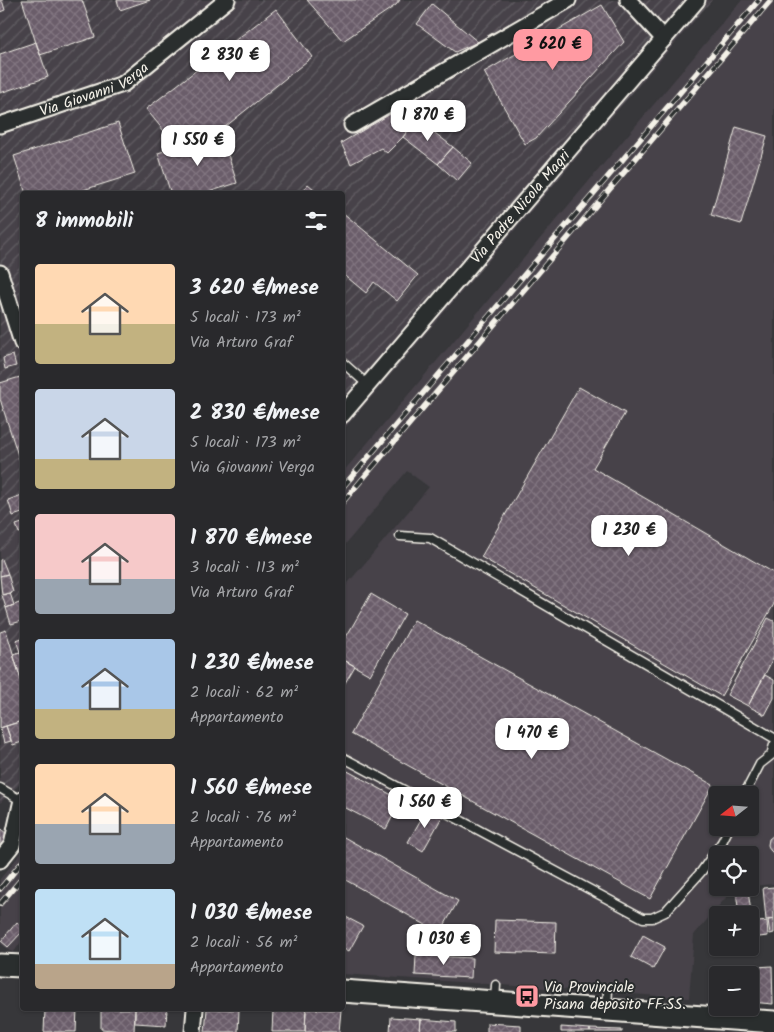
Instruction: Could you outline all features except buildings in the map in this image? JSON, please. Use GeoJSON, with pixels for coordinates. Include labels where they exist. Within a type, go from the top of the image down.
{"type":"FeatureCollection","features":[{"type":"Feature","properties":{"kind":"street","name":"Via Giovanni Verga"},"geometry":{"type":"LineString","coordinates":[[0,125],[123,84],[227,0]]}},
{"type":"Feature","properties":{"kind":"street"},"geometry":{"type":"LineString","coordinates":[[352,125],[568,0]]}},
{"type":"Feature","properties":{"kind":"street"},"geometry":{"type":"LineString","coordinates":[[628,0],[664,39]]}},
{"type":"Feature","properties":{"kind":"street","name":"Via Padre Nicola Magri"},"geometry":{"type":"LineString","coordinates":[[345,412],[697,0]]}},
{"type":"Feature","properties":{"kind":"street"},"geometry":{"type":"LineString","coordinates":[[0,273],[20,337]]}},
{"type":"Feature","properties":{"kind":"street"},"geometry":{"type":"LineString","coordinates":[[0,860],[12,845],[20,810]]}},
{"type":"Feature","properties":{"kind":"street"},"geometry":{"type":"LineString","coordinates":[[0,965],[20,966]]}},
{"type":"Feature","properties":{"kind":"street"},"geometry":{"type":"LineString","coordinates":[[345,991],[495,993],[607,1010],[774,1022]]}},
{"type":"Feature","properties":{"kind":"street"},"geometry":{"type":"LineString","coordinates":[[193,1032],[195,1011]]}},
{"type":"Feature","properties":{"kind":"lane"},"geometry":{"type":"LineString","coordinates":[[345,365],[368,385]]}},
{"type":"Feature","properties":{"kind":"lane"},"geometry":{"type":"LineString","coordinates":[[400,536],[430,538],[774,738]]}},
{"type":"Feature","properties":{"kind":"lane"},"geometry":{"type":"LineString","coordinates":[[749,786],[760,764],[772,754],[774,745]]}},
{"type":"Feature","properties":{"kind":"lane"},"geometry":{"type":"LineString","coordinates":[[345,759],[643,918],[652,918],[665,912],[701,872],[725,836]]}},
{"type":"Feature","properties":{"kind":"lane"},"geometry":{"type":"LineString","coordinates":[[0,788],[20,800]]}},
{"type":"Feature","properties":{"kind":"lane"},"geometry":{"type":"LineString","coordinates":[[607,1010],[608,988]]}},
{"type":"Feature","properties":{"kind":"shaded area"},"geometry":{"type":"Polygon","coordinates":[[[0,0],[712,0],[345,428],[345,191],[20,191],[20,784],[0,803],[0,0]]]}},
{"type":"Feature","properties":{"kind":"shaded area"},"geometry":{"type":"Polygon","coordinates":[[[742,0],[774,0],[774,884],[759,885],[759,846],[709,846],[709,896],[727,896],[719,906],[709,906],[709,917],[694,935],[689,998],[345,974],[345,587],[429,487],[407,471],[345,545],[345,470],[742,0]]]}},
{"type":"Feature","properties":{"kind":"shaded area"},"geometry":{"type":"Polygon","coordinates":[[[20,854],[20,944],[13,953],[0,943],[0,879],[20,854]]]}},
{"type":"Feature","properties":{"kind":"railway"},"geometry":{"type":"LineString","coordinates":[[345,484],[759,0]]}},
{"type":"Feature","properties":{"kind":"railway"},"geometry":{"type":"LineString","coordinates":[[345,499],[771,0]]}},
{"type":"Feature","properties":{"kind":"railway"},"geometry":{"type":"LineString","coordinates":[[0,889],[20,864]]}},
{"type":"Feature","properties":{"kind":"railway"},"geometry":{"type":"LineString","coordinates":[[0,904],[20,880]]}},
{"type":"Feature","properties":{"kind":"place","name":"Via Provinciale Pisana deposito FF.SS."},"geometry":{"type":"Point","coordinates":[527,996]}}]}
